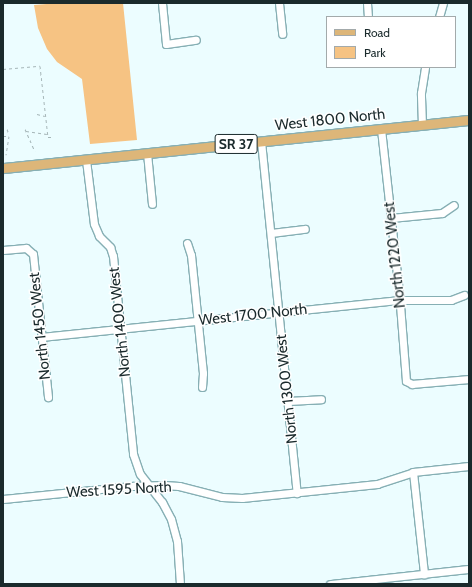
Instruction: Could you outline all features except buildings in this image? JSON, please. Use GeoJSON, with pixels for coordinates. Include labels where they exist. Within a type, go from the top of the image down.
{"type":"FeatureCollection","features":[{"type":"Feature","properties":{"kind":"main road","name":"West 1800 North"},"geometry":{"type":"LineString","coordinates":[[3,168],[469,120]]}},
{"type":"Feature","properties":{"kind":"street"},"geometry":{"type":"LineString","coordinates":[[162,3],[166,44],[196,40]]}},
{"type":"Feature","properties":{"kind":"street"},"geometry":{"type":"LineString","coordinates":[[278,3],[282,34]]}},
{"type":"Feature","properties":{"kind":"street"},"geometry":{"type":"LineString","coordinates":[[367,3],[368,16]]}},
{"type":"Feature","properties":{"kind":"street"},"geometry":{"type":"LineString","coordinates":[[439,16],[443,3]]}},
{"type":"Feature","properties":{"kind":"street"},"geometry":{"type":"LineString","coordinates":[[422,125],[421,92],[426,68]]}},
{"type":"Feature","properties":{"kind":"street","name":"North 1220 West"},"geometry":{"type":"LineString","coordinates":[[381,129],[400,300],[406,381],[412,384],[469,379]]}},
{"type":"Feature","properties":{"kind":"street","name":"North 1300 West"},"geometry":{"type":"LineString","coordinates":[[261,141],[298,493]]}},
{"type":"Feature","properties":{"kind":"street"},"geometry":{"type":"LineString","coordinates":[[147,153],[152,204]]}},
{"type":"Feature","properties":{"kind":"street","name":"North 1400 West"},"geometry":{"type":"LineString","coordinates":[[86,160],[94,224],[99,236],[110,247],[113,256],[133,454],[140,474],[162,502],[170,520],[177,541],[180,584]]}},
{"type":"Feature","properties":{"kind":"street"},"geometry":{"type":"LineString","coordinates":[[391,218],[442,213],[454,205]]}},
{"type":"Feature","properties":{"kind":"street"},"geometry":{"type":"LineString","coordinates":[[270,233],[305,229]]}},
{"type":"Feature","properties":{"kind":"street"},"geometry":{"type":"LineString","coordinates":[[187,243],[191,255],[198,321],[203,373],[202,387]]}},
{"type":"Feature","properties":{"kind":"street","name":"North 1450 West"},"geometry":{"type":"LineString","coordinates":[[3,250],[26,248],[33,254],[48,397]]}},
{"type":"Feature","properties":{"kind":"street","name":"West 1700 North"},"geometry":{"type":"LineString","coordinates":[[41,337],[400,300],[451,300],[464,295]]}},
{"type":"Feature","properties":{"kind":"street"},"geometry":{"type":"LineString","coordinates":[[288,401],[322,399]]}},
{"type":"Feature","properties":{"kind":"street","name":"West 1595 North"},"geometry":{"type":"LineString","coordinates":[[3,499],[149,486],[179,486],[222,497],[242,498],[377,484],[413,472],[469,466]]}},
{"type":"Feature","properties":{"kind":"street"},"geometry":{"type":"LineString","coordinates":[[413,472],[424,574]]}},
{"type":"Feature","properties":{"kind":"street"},"geometry":{"type":"LineString","coordinates":[[330,584],[366,582],[469,569]]}},
{"type":"Feature","properties":{"kind":"path"},"geometry":{"type":"LineString","coordinates":[[3,70],[40,66],[47,134]]}},
{"type":"Feature","properties":{"kind":"path"},"geometry":{"type":"LineString","coordinates":[[37,114],[46,116]]}},
{"type":"Feature","properties":{"kind":"path"},"geometry":{"type":"LineString","coordinates":[[6,154],[9,135],[7,129]]}},
{"type":"Feature","properties":{"kind":"path"},"geometry":{"type":"LineString","coordinates":[[35,151],[25,130],[47,134],[48,137],[54,136]]}},
{"type":"Feature","properties":{"kind":"path"},"geometry":{"type":"LineString","coordinates":[[3,136],[9,135]]}},
{"type":"Feature","properties":{"kind":"green space"},"geometry":{"type":"Polygon","coordinates":[[[59,3],[123,3],[137,140],[90,144],[82,79],[57,62],[47,49],[38,28],[34,5],[59,3]]]}}]}
